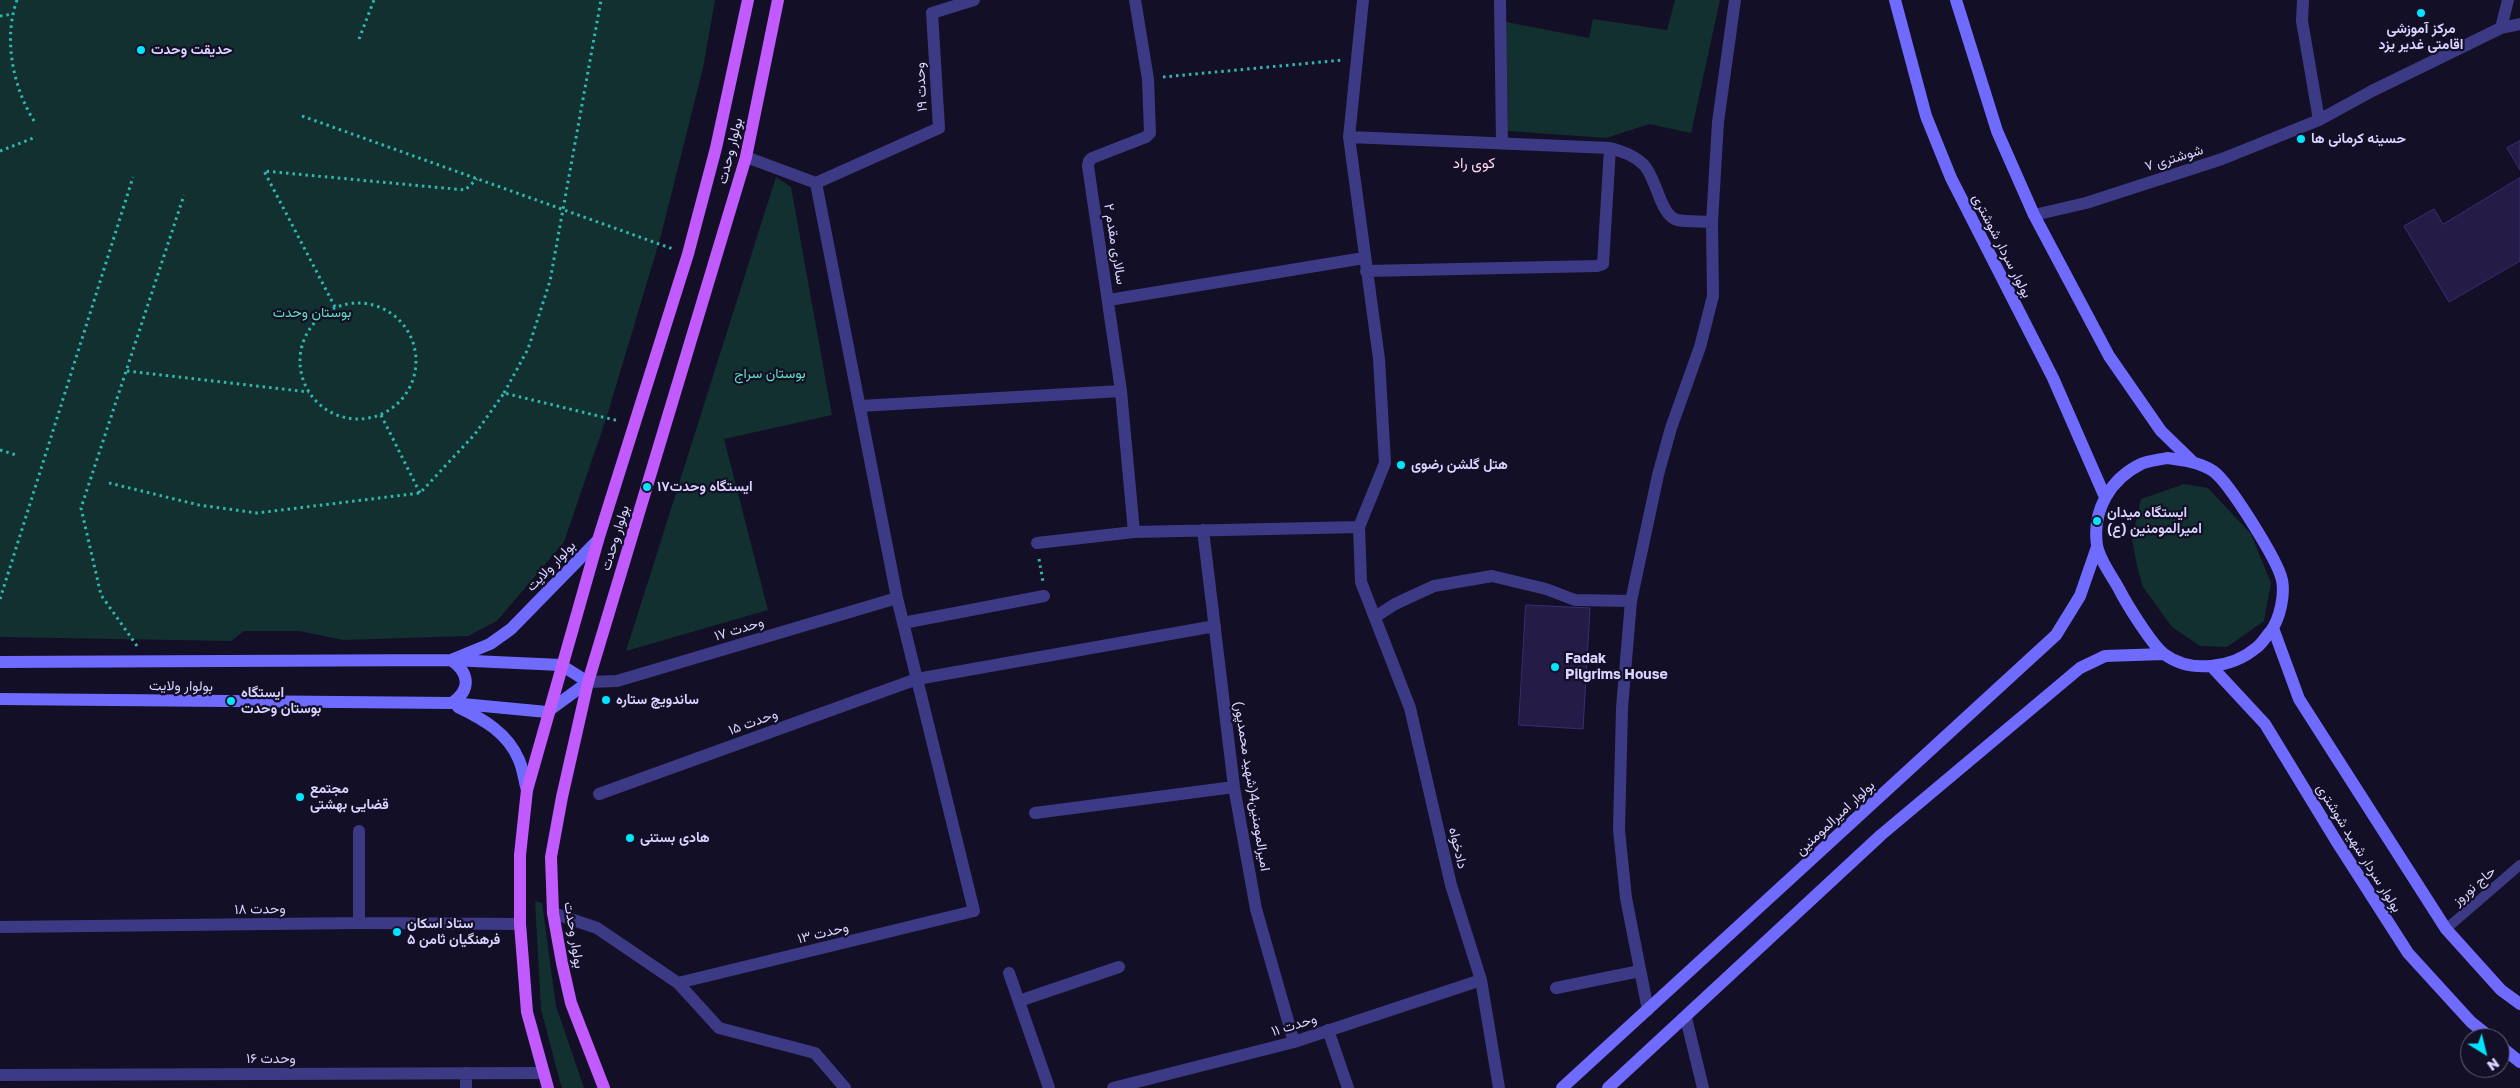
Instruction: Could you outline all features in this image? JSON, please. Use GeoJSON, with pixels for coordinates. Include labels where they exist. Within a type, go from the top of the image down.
{"type":"FeatureCollection","features":[{"type":"Feature","properties":{"kind":"main road","name":"بولوار وحدت"},"geometry":{"type":"LineString","coordinates":[[548,1088],[527,1012],[520,924],[520,855],[527,790],[547,712],[598,540],[688,254],[716,148],[748,0]]}},
{"type":"Feature","properties":{"kind":"main road","name":"بولوار وحدت"},"geometry":{"type":"LineString","coordinates":[[604,1088],[571,1003],[553,914],[551,857],[562,797],[588,682],[746,157],[778,0]]}},
{"type":"Feature","properties":{"kind":"street","name":"وحدت ۱۹"},"geometry":{"type":"LineString","coordinates":[[816,183],[939,128],[932,13],[974,0]]}},
{"type":"Feature","properties":{"kind":"street","name":"سالاری مقدم ۲"},"geometry":{"type":"LineString","coordinates":[[1134,532],[1121,391],[1089,161],[1149,136],[1148,79],[1136,0]]}},
{"type":"Feature","properties":{"kind":"street"},"geometry":{"type":"LineString","coordinates":[[1037,543],[1134,532],[1359,527],[1385,463],[1379,359],[1349,137],[1364,0]]}},
{"type":"Feature","properties":{"kind":"street"},"geometry":{"type":"LineString","coordinates":[[1500,0],[1502,143]]}},
{"type":"Feature","properties":{"kind":"street"},"geometry":{"type":"LineString","coordinates":[[1648,1010],[1626,898],[1619,830],[1621,736],[1631,601],[1658,475],[1671,428],[1700,347],[1713,296],[1712,222],[1718,122],[1735,0]]}},
{"type":"Feature","properties":{"kind":"street","name":"بولوار سردار شوشتری"},"geometry":{"type":"LineString","coordinates":[[1895,0],[1926,116],[1951,178],[2053,378],[2105,497]]}},
{"type":"Feature","properties":{"kind":"street"},"geometry":{"type":"LineString","coordinates":[[1608,1088],[1686,1018],[1881,835],[2080,668],[2105,656],[2164,654],[2187,664],[2212,667],[2236,661],[2257,647],[2273,628],[2281,604],[2282,579],[2255,524],[2214,472],[2192,461],[2162,431],[2109,356],[2034,215],[1997,131],[1956,0]]}},
{"type":"Feature","properties":{"kind":"street"},"geometry":{"type":"LineString","coordinates":[[2303,0],[2302,20],[2319,120]]}},
{"type":"Feature","properties":{"kind":"street"},"geometry":{"type":"LineString","coordinates":[[2501,28],[2508,0]]}},
{"type":"Feature","properties":{"kind":"street","name":"شوشتری ۷"},"geometry":{"type":"LineString","coordinates":[[2034,215],[2086,203],[2137,185],[2184,173],[2319,120],[2372,91],[2501,28],[2520,24]]}},
{"type":"Feature","properties":{"kind":"street"},"geometry":{"type":"LineString","coordinates":[[1349,137],[1610,148],[1630,154],[1644,166],[1654,182],[1666,213],[1676,220],[1712,222]]}},
{"type":"Feature","properties":{"kind":"street"},"geometry":{"type":"LineString","coordinates":[[1366,271],[1597,266],[1603,264],[1610,148]]}},
{"type":"Feature","properties":{"kind":"street"},"geometry":{"type":"LineString","coordinates":[[746,157],[816,183],[897,598],[917,679]]}},
{"type":"Feature","properties":{"kind":"street"},"geometry":{"type":"LineString","coordinates":[[1108,300],[1364,258]]}},
{"type":"Feature","properties":{"kind":"street"},"geometry":{"type":"LineString","coordinates":[[860,406],[1121,391]]}},
{"type":"Feature","properties":{"kind":"street"},"geometry":{"type":"LineString","coordinates":[[2164,654],[2127,606],[2097,546],[2096,521],[2105,497],[2120,477],[2142,464],[2166,458],[2192,461]]}},
{"type":"Feature","properties":{"kind":"street","name":"دادخواه"},"geometry":{"type":"LineString","coordinates":[[1359,527],[1361,582],[1410,708],[1451,885],[1481,980],[1500,1088]]}},
{"type":"Feature","properties":{"kind":"street","name":"امیرالمومنین4(شهید محمدپور)"},"geometry":{"type":"LineString","coordinates":[[1203,530],[1234,787],[1256,909],[1294,1042]]}},
{"type":"Feature","properties":{"kind":"street","name":"بولوار ولایت"},"geometry":{"type":"LineString","coordinates":[[451,660],[490,644],[511,629],[598,540]]}},
{"type":"Feature","properties":{"kind":"street","name":"بولوار امیرالمومنین"},"geometry":{"type":"LineString","coordinates":[[1562,1088],[2056,635],[2080,596],[2097,546]]}},
{"type":"Feature","properties":{"kind":"street"},"geometry":{"type":"LineString","coordinates":[[1375,617],[1395,604],[1434,586],[1492,576],[1546,589],[1574,600],[1631,601]]}},
{"type":"Feature","properties":{"kind":"street"},"geometry":{"type":"LineString","coordinates":[[903,623],[1044,596]]}},
{"type":"Feature","properties":{"kind":"street","name":"وحدت ۱۷"},"geometry":{"type":"LineString","coordinates":[[588,682],[617,681],[897,598]]}},
{"type":"Feature","properties":{"kind":"street","name":"وحدت ۱۵"},"geometry":{"type":"LineString","coordinates":[[599,794],[917,679],[1215,626]]}},
{"type":"Feature","properties":{"kind":"street","name":"بولوار سردار شهید شوشتری"},"geometry":{"type":"LineString","coordinates":[[2273,628],[2299,699],[2446,929],[2501,990],[2520,1004]]}},
{"type":"Feature","properties":{"kind":"street"},"geometry":{"type":"LineString","coordinates":[[451,660],[459,666],[466,677],[467,684],[460,697],[452,703]]}},
{"type":"Feature","properties":{"kind":"street","name":"بولوار ولایت"},"geometry":{"type":"LineString","coordinates":[[0,662],[451,660],[561,665],[588,682]]}},
{"type":"Feature","properties":{"kind":"street","name":"بولوار سردار شهید شوشتری"},"geometry":{"type":"LineString","coordinates":[[2212,667],[2266,724],[2335,839],[2408,953],[2478,1028]]}},
{"type":"Feature","properties":{"kind":"street","name":"وحدت ۱۳"},"geometry":{"type":"LineString","coordinates":[[678,983],[974,911],[917,679]]}},
{"type":"Feature","properties":{"kind":"street"},"geometry":{"type":"LineString","coordinates":[[547,712],[588,682]]}},
{"type":"Feature","properties":{"kind":"street","name":"بولوار ولایت"},"geometry":{"type":"LineString","coordinates":[[0,699],[452,703],[547,712]]}},
{"type":"Feature","properties":{"kind":"street","name":"بولوار ولایت"},"geometry":{"type":"LineString","coordinates":[[452,703],[490,723],[507,740],[519,759],[527,790]]}},
{"type":"Feature","properties":{"kind":"street"},"geometry":{"type":"LineString","coordinates":[[1035,813],[1234,787]]}},
{"type":"Feature","properties":{"kind":"street"},"geometry":{"type":"LineString","coordinates":[[358,831],[359,923]]}},
{"type":"Feature","properties":{"kind":"street"},"geometry":{"type":"LineString","coordinates":[[553,914],[598,928],[678,983],[719,1028],[815,1053],[845,1088]]}},
{"type":"Feature","properties":{"kind":"street","name":"وحدت ۱۸"},"geometry":{"type":"LineString","coordinates":[[0,927],[359,923],[520,924]]}},
{"type":"Feature","properties":{"kind":"street"},"geometry":{"type":"LineString","coordinates":[[1019,1001],[1119,967]]}},
{"type":"Feature","properties":{"kind":"street"},"geometry":{"type":"LineString","coordinates":[[1556,988],[1640,971]]}},
{"type":"Feature","properties":{"kind":"street"},"geometry":{"type":"LineString","coordinates":[[1009,972],[1049,1088]]}},
{"type":"Feature","properties":{"kind":"street","name":"وحدت ۱۱"},"geometry":{"type":"LineString","coordinates":[[1114,1088],[1294,1042],[1481,980]]}},
{"type":"Feature","properties":{"kind":"street"},"geometry":{"type":"LineString","coordinates":[[1686,1018],[1703,1088]]}},
{"type":"Feature","properties":{"kind":"street"},"geometry":{"type":"LineString","coordinates":[[1328,1030],[1348,1088]]}},
{"type":"Feature","properties":{"kind":"street"},"geometry":{"type":"LineString","coordinates":[[2510,1054],[2520,1062]]}},
{"type":"Feature","properties":{"kind":"street","name":"وحدت ۱۶"},"geometry":{"type":"LineString","coordinates":[[0,1075],[543,1073]]}},
{"type":"Feature","properties":{"kind":"street"},"geometry":{"type":"LineString","coordinates":[[466,1074],[466,1088]]}},
{"type":"Feature","properties":{"kind":"lane","name":"حاج نوروز"},"geometry":{"type":"LineString","coordinates":[[2446,929],[2520,865]]}},
{"type":"Feature","properties":{"kind":"path"},"geometry":{"type":"LineString","coordinates":[[17,0],[13,14],[11,57],[22,103],[34,121]]}},
{"type":"Feature","properties":{"kind":"path"},"geometry":{"type":"LineString","coordinates":[[359,39],[374,0]]}},
{"type":"Feature","properties":{"kind":"path"},"geometry":{"type":"LineString","coordinates":[[109,483],[199,505],[257,513],[420,493],[475,434],[504,394],[531,341],[550,281],[601,0]]}},
{"type":"Feature","properties":{"kind":"path"},"geometry":{"type":"LineString","coordinates":[[0,16],[13,14]]}},
{"type":"Feature","properties":{"kind":"path"},"geometry":{"type":"LineString","coordinates":[[1148,79],[1359,58]]}},
{"type":"Feature","properties":{"kind":"path"},"geometry":{"type":"LineString","coordinates":[[302,116],[688,254]]}},
{"type":"Feature","properties":{"kind":"path"},"geometry":{"type":"LineString","coordinates":[[0,151],[36,137]]}},
{"type":"Feature","properties":{"kind":"path"},"geometry":{"type":"LineString","coordinates":[[335,307],[264,171],[465,190],[477,179]]}},
{"type":"Feature","properties":{"kind":"path"},"geometry":{"type":"LineString","coordinates":[[0,599],[133,178]]}},
{"type":"Feature","properties":{"kind":"path"},"geometry":{"type":"LineString","coordinates":[[146,662],[134,640],[101,595],[80,508],[184,195]]}},
{"type":"Feature","properties":{"kind":"path"},"geometry":{"type":"LineString","coordinates":[[356,302],[380,307],[399,319],[412,339],[417,361],[412,384],[398,403],[381,415],[356,420],[333,414],[315,401],[303,382],[299,360],[303,341],[316,320],[335,307],[356,302]]}},
{"type":"Feature","properties":{"kind":"path"},"geometry":{"type":"LineString","coordinates":[[127,371],[309,392]]}},
{"type":"Feature","properties":{"kind":"path"},"geometry":{"type":"LineString","coordinates":[[504,394],[607,416],[633,426]]}},
{"type":"Feature","properties":{"kind":"path"},"geometry":{"type":"LineString","coordinates":[[381,415],[420,493]]}},
{"type":"Feature","properties":{"kind":"path"},"geometry":{"type":"LineString","coordinates":[[0,450],[16,455]]}},
{"type":"Feature","properties":{"kind":"path"},"geometry":{"type":"LineString","coordinates":[[1037,543],[1044,596]]}},
{"type":"Feature","properties":{"kind":"green space","name":"بوستان وحدت"},"geometry":{"type":"Polygon","coordinates":[[[0,0],[715,0],[703,68],[660,239],[607,416],[564,542],[497,621],[468,636],[343,640],[299,631],[244,631],[231,641],[0,637],[0,0]]]}},
{"type":"Feature","properties":{"kind":"green space"},"geometry":{"type":"Polygon","coordinates":[[[1675,0],[1720,0],[1691,133],[1649,124],[1606,138],[1508,131],[1506,22],[1589,38],[1593,19],[1667,30],[1675,0]]]}},
{"type":"Feature","properties":{"kind":"green space","name":"بوستان سراج"},"geometry":{"type":"Polygon","coordinates":[[[776,177],[791,187],[832,415],[724,439],[768,610],[626,651],[776,177]]]}},
{"type":"Feature","properties":{"kind":"green space"},"geometry":{"type":"Polygon","coordinates":[[[2184,484],[2208,488],[2251,534],[2271,583],[2264,621],[2227,647],[2200,646],[2172,627],[2143,587],[2137,566],[2132,539],[2141,499],[2184,484]]]}},
{"type":"Feature","properties":{"kind":"green space"},"geometry":{"type":"Polygon","coordinates":[[[535,901],[542,903],[556,1006],[584,1088],[562,1088],[560,1082],[541,1009],[535,901]]]}},
{"type":"Feature","properties":{"kind":"building"},"geometry":{"type":"Polygon","coordinates":[[[2520,141],[2520,170],[2507,148],[2520,141]]]}},
{"type":"Feature","properties":{"kind":"building"},"geometry":{"type":"Polygon","coordinates":[[[2520,178],[2520,261],[2449,302],[2404,226],[2434,209],[2443,224],[2520,178]]]}},
{"type":"Feature","properties":{"kind":"building","name":"Fadak Pilgrims House"},"geometry":{"type":"Polygon","coordinates":[[[1526,605],[1590,608],[1583,729],[1519,725],[1526,605]]]}},
{"type":"Feature","properties":{"kind":"place","name":"مرکز آموزشی اقامتی غدیر یزد"},"geometry":{"type":"Point","coordinates":[2421,13]}},
{"type":"Feature","properties":{"kind":"place","name":"حدیقت وحدت"},"geometry":{"type":"Point","coordinates":[141,50]}},
{"type":"Feature","properties":{"kind":"place","name":"حسینه کرمانی ها"},"geometry":{"type":"Point","coordinates":[2301,139]}},
{"type":"Feature","properties":{"kind":"place","name":"هتل گلشن رضوی"},"geometry":{"type":"Point","coordinates":[1401,465]}},
{"type":"Feature","properties":{"kind":"place","name":"ایستگاه وحدت۱۷"},"geometry":{"type":"Point","coordinates":[647,487]}},
{"type":"Feature","properties":{"kind":"place","name":"ایستگاه میدان امیرالمومنین (ع)"},"geometry":{"type":"Point","coordinates":[2097,521]}},
{"type":"Feature","properties":{"kind":"place","name":"Fadak Pilgrims House"},"geometry":{"type":"Point","coordinates":[1555,667]}},
{"type":"Feature","properties":{"kind":"place","name":"ساندویچ ستاره"},"geometry":{"type":"Point","coordinates":[606,700]}},
{"type":"Feature","properties":{"kind":"place","name":"ایستگاه بوستان وحدت"},"geometry":{"type":"Point","coordinates":[231,701]}},
{"type":"Feature","properties":{"kind":"place","name":"مجتمع قضایی بهشتی"},"geometry":{"type":"Point","coordinates":[300,797]}},
{"type":"Feature","properties":{"kind":"place","name":"هادی بستنی"},"geometry":{"type":"Point","coordinates":[630,838]}},
{"type":"Feature","properties":{"kind":"place","name":"ستاد اسکان فرهنگیان ثامن ۵"},"geometry":{"type":"Point","coordinates":[397,932]}},
{"type":"Feature","properties":{"kind":"district","name":"کوی راد"},"geometry":{"type":"Point","coordinates":[1474,163]}}]}
